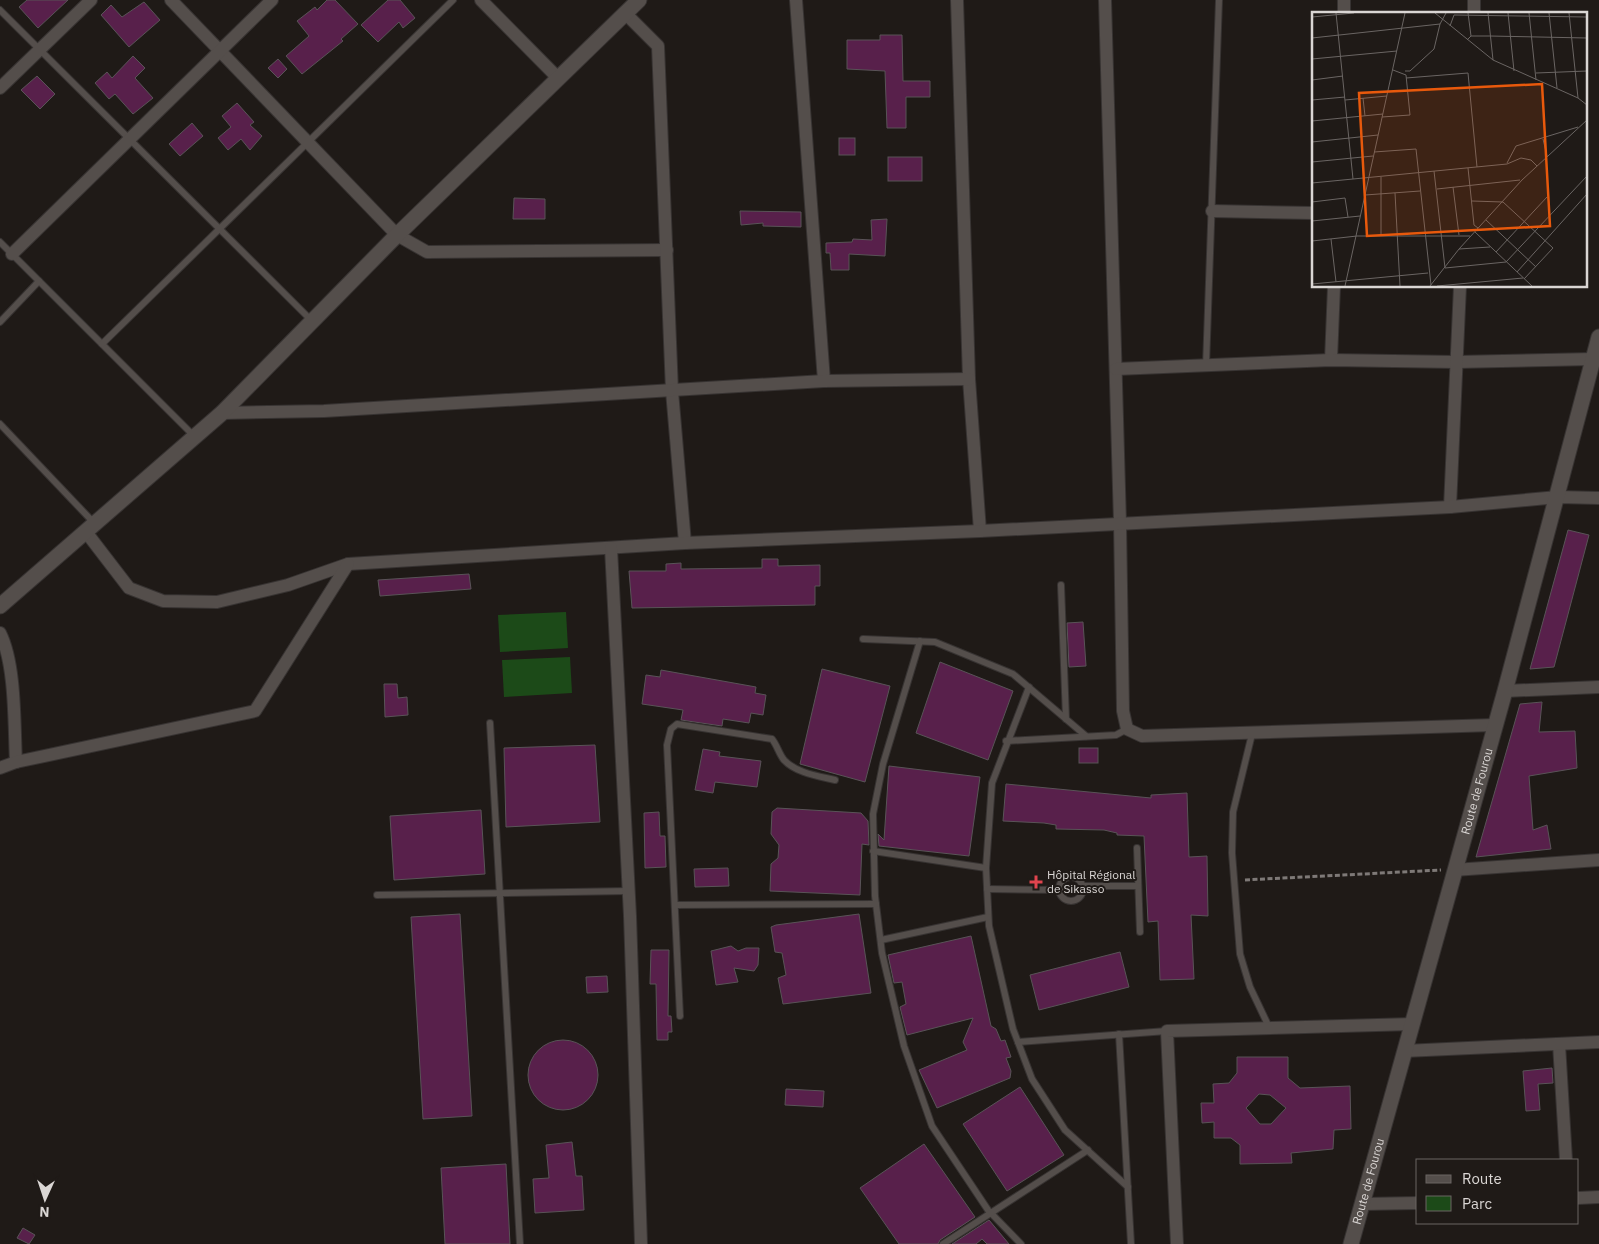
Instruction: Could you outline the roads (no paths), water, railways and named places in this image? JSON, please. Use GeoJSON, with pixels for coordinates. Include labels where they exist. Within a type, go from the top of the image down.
{"type":"FeatureCollection","features":[{"type":"Feature","properties":{"kind":"main road"},"geometry":{"type":"LineString","coordinates":[[1,602],[91,528],[222,413],[397,234],[639,0]]}},
{"type":"Feature","properties":{"kind":"main road","name":"Route de Fourou"},"geometry":{"type":"LineString","coordinates":[[1351,1244],[1505,691],[1599,337]]}},
{"type":"Feature","properties":{"kind":"street"},"geometry":{"type":"LineString","coordinates":[[0,88],[92,0]]}},
{"type":"Feature","properties":{"kind":"street"},"geometry":{"type":"LineString","coordinates":[[171,0],[397,234],[427,252],[667,250]]}},
{"type":"Feature","properties":{"kind":"street"},"geometry":{"type":"LineString","coordinates":[[12,254],[272,0]]}},
{"type":"Feature","properties":{"kind":"street"},"geometry":{"type":"LineString","coordinates":[[481,0],[558,78]]}},
{"type":"Feature","properties":{"kind":"street"},"geometry":{"type":"LineString","coordinates":[[796,0],[824,381]]}},
{"type":"Feature","properties":{"kind":"street"},"geometry":{"type":"LineString","coordinates":[[957,0],[969,379],[980,532]]}},
{"type":"Feature","properties":{"kind":"street"},"geometry":{"type":"LineString","coordinates":[[1105,0],[1120,523],[1123,711],[1127,729],[1142,736],[1494,725]]}},
{"type":"Feature","properties":{"kind":"street"},"geometry":{"type":"LineString","coordinates":[[625,13],[658,46],[672,391],[684,543]]}},
{"type":"Feature","properties":{"kind":"street"},"geometry":{"type":"LineString","coordinates":[[1212,211],[1312,213]]}},
{"type":"Feature","properties":{"kind":"street"},"geometry":{"type":"LineString","coordinates":[[1331,360],[1334,288]]}},
{"type":"Feature","properties":{"kind":"street"},"geometry":{"type":"LineString","coordinates":[[1450,508],[1460,288]]}},
{"type":"Feature","properties":{"kind":"street"},"geometry":{"type":"LineString","coordinates":[[1116,369],[1206,367],[1331,360],[1456,362],[1593,359]]}},
{"type":"Feature","properties":{"kind":"street"},"geometry":{"type":"LineString","coordinates":[[222,413],[324,411],[824,381],[969,379]]}},
{"type":"Feature","properties":{"kind":"street"},"geometry":{"type":"LineString","coordinates":[[91,528],[129,588],[163,601],[217,602],[288,585],[348,564],[684,543],[980,532],[1120,523],[1450,508],[1558,497],[1599,498]]}},
{"type":"Feature","properties":{"kind":"street"},"geometry":{"type":"LineString","coordinates":[[611,548],[629,891],[641,1244]]}},
{"type":"Feature","properties":{"kind":"street"},"geometry":{"type":"LineString","coordinates":[[0,768],[16,762],[255,711],[348,564]]}},
{"type":"Feature","properties":{"kind":"street"},"geometry":{"type":"LineString","coordinates":[[0,633],[6,644],[16,762]]}},
{"type":"Feature","properties":{"kind":"street"},"geometry":{"type":"LineString","coordinates":[[1505,691],[1599,687]]}},
{"type":"Feature","properties":{"kind":"street"},"geometry":{"type":"LineString","coordinates":[[1454,870],[1599,860]]}},
{"type":"Feature","properties":{"kind":"street"},"geometry":{"type":"LineString","coordinates":[[1177,1244],[1167,1031],[1413,1024]]}},
{"type":"Feature","properties":{"kind":"street"},"geometry":{"type":"LineString","coordinates":[[1404,1050],[1599,1042]]}},
{"type":"Feature","properties":{"kind":"street"},"geometry":{"type":"LineString","coordinates":[[1559,1044],[1566,1159]]}},
{"type":"Feature","properties":{"kind":"street"},"geometry":{"type":"LineString","coordinates":[[1579,1198],[1599,1197]]}},
{"type":"Feature","properties":{"kind":"street"},"geometry":{"type":"LineString","coordinates":[[1362,1204],[1416,1203]]}},
{"type":"Feature","properties":{"kind":"lane"},"geometry":{"type":"LineString","coordinates":[[102,344],[453,0]]}},
{"type":"Feature","properties":{"kind":"lane"},"geometry":{"type":"LineString","coordinates":[[1206,367],[1219,0]]}},
{"type":"Feature","properties":{"kind":"lane"},"geometry":{"type":"LineString","coordinates":[[0,10],[312,321]]}},
{"type":"Feature","properties":{"kind":"lane"},"geometry":{"type":"LineString","coordinates":[[0,242],[195,437]]}},
{"type":"Feature","properties":{"kind":"lane"},"geometry":{"type":"LineString","coordinates":[[0,322],[39,282]]}},
{"type":"Feature","properties":{"kind":"lane"},"geometry":{"type":"LineString","coordinates":[[0,424],[91,528]]}},
{"type":"Feature","properties":{"kind":"lane"},"geometry":{"type":"LineString","coordinates":[[1061,585],[1066,719]]}},
{"type":"Feature","properties":{"kind":"lane"},"geometry":{"type":"LineString","coordinates":[[864,639],[935,642],[1013,674],[1086,736]]}},
{"type":"Feature","properties":{"kind":"lane"},"geometry":{"type":"LineString","coordinates":[[920,641],[883,764],[873,814],[876,904],[881,940],[904,1046],[932,1126],[992,1213],[1021,1244]]}},
{"type":"Feature","properties":{"kind":"lane"},"geometry":{"type":"LineString","coordinates":[[1029,687],[1006,741],[992,783],[986,868],[988,917],[1010,1020],[1032,1079],[1065,1130],[1128,1187]]}},
{"type":"Feature","properties":{"kind":"lane"},"geometry":{"type":"LineString","coordinates":[[490,723],[520,1244]]}},
{"type":"Feature","properties":{"kind":"lane"},"geometry":{"type":"LineString","coordinates":[[680,1016],[667,744],[671,729],[677,724],[772,739],[778,747],[782,758],[792,766],[835,780]]}},
{"type":"Feature","properties":{"kind":"lane"},"geometry":{"type":"LineString","coordinates":[[1006,741],[1116,734],[1127,729]]}},
{"type":"Feature","properties":{"kind":"lane"},"geometry":{"type":"LineString","coordinates":[[1252,734],[1233,812],[1232,853],[1240,954],[1250,987],[1269,1027]]}},
{"type":"Feature","properties":{"kind":"lane"},"geometry":{"type":"LineString","coordinates":[[1137,848],[1140,932]]}},
{"type":"Feature","properties":{"kind":"lane"},"geometry":{"type":"LineString","coordinates":[[873,851],[986,868]]}},
{"type":"Feature","properties":{"kind":"lane"},"geometry":{"type":"LineString","coordinates":[[1068,878],[1076,878],[1083,886],[1082,894],[1074,901],[1066,900],[1060,890],[1062,882],[1068,878]]}},
{"type":"Feature","properties":{"kind":"lane"},"geometry":{"type":"LineString","coordinates":[[1083,886],[1138,886]]}},
{"type":"Feature","properties":{"kind":"lane"},"geometry":{"type":"LineString","coordinates":[[987,889],[1060,890]]}},
{"type":"Feature","properties":{"kind":"lane"},"geometry":{"type":"LineString","coordinates":[[377,895],[629,891]]}},
{"type":"Feature","properties":{"kind":"lane"},"geometry":{"type":"LineString","coordinates":[[675,905],[876,904]]}},
{"type":"Feature","properties":{"kind":"lane"},"geometry":{"type":"LineString","coordinates":[[881,940],[988,917]]}},
{"type":"Feature","properties":{"kind":"lane"},"geometry":{"type":"LineString","coordinates":[[1018,1042],[1167,1031]]}},
{"type":"Feature","properties":{"kind":"lane"},"geometry":{"type":"LineString","coordinates":[[1119,1034],[1131,1244]]}},
{"type":"Feature","properties":{"kind":"lane"},"geometry":{"type":"LineString","coordinates":[[943,1244],[1088,1150]]}},
{"type":"Feature","properties":{"kind":"place","name":"Hôpital Régional de Sikasso"},"geometry":{"type":"Point","coordinates":[1036,882]}}]}
